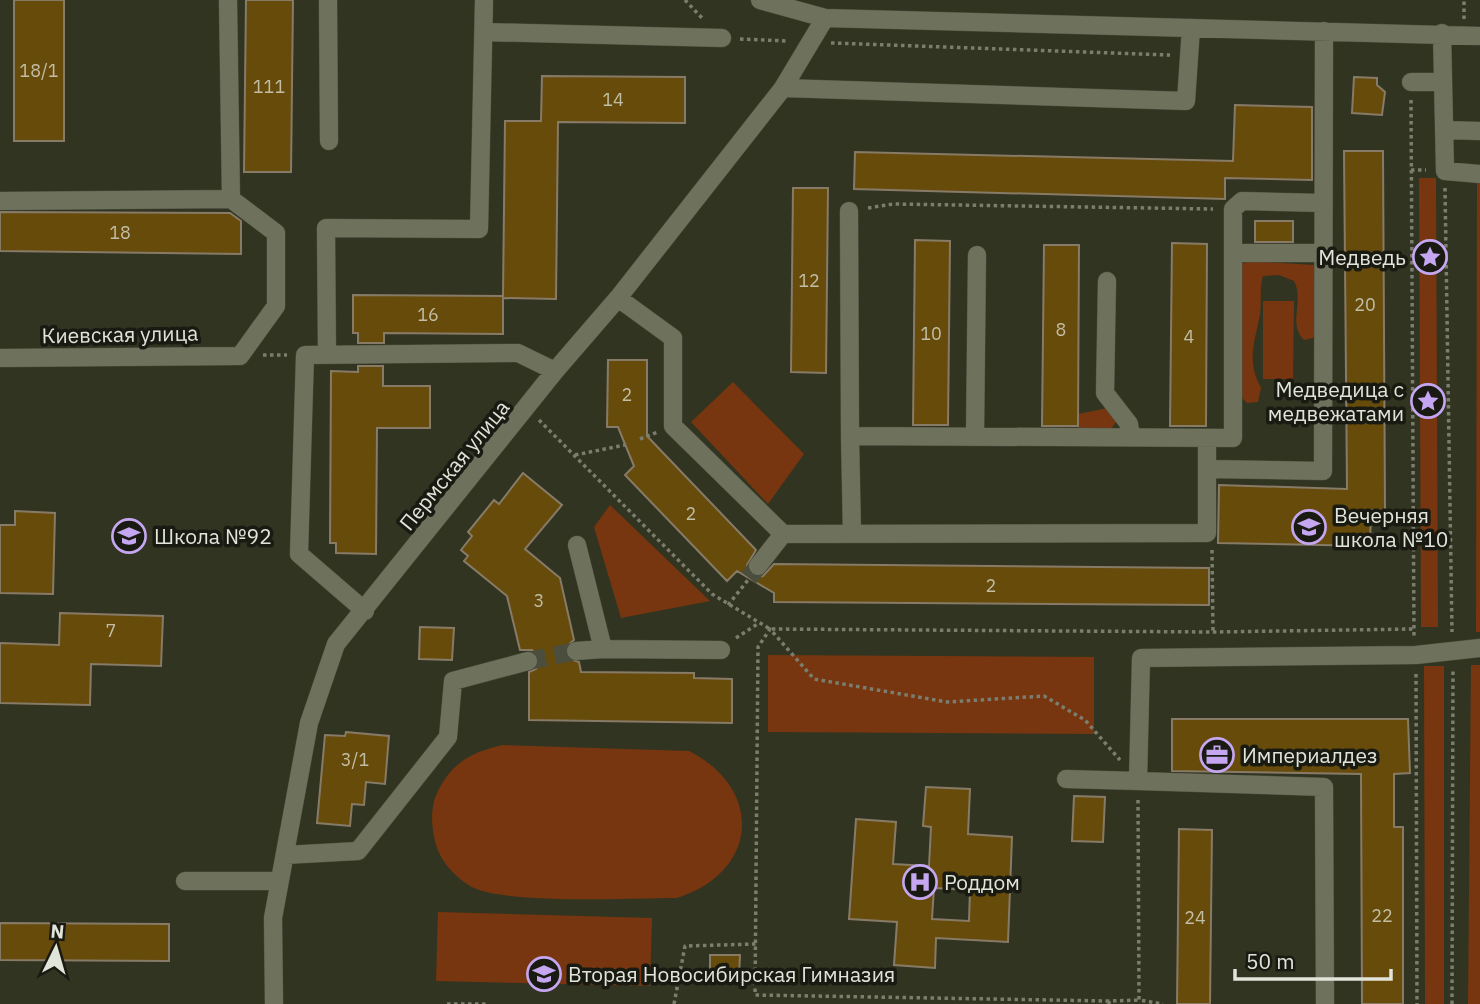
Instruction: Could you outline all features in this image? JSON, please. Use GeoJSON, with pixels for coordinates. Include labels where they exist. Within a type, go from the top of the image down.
{"type":"FeatureCollection","features":[{"type":"Feature","properties":{"kind":"street"},"geometry":{"type":"LineString","coordinates":[[228,0],[231,199]]}},
{"type":"Feature","properties":{"kind":"street"},"geometry":{"type":"LineString","coordinates":[[328,0],[329,141]]}},
{"type":"Feature","properties":{"kind":"street"},"geometry":{"type":"LineString","coordinates":[[327,355],[326,228],[479,229],[484,0]]}},
{"type":"Feature","properties":{"kind":"street"},"geometry":{"type":"LineString","coordinates":[[760,0],[825,18],[1480,36]]}},
{"type":"Feature","properties":{"kind":"street","name":"Пермская улица"},"geometry":{"type":"LineString","coordinates":[[274,1004],[273,918],[309,723],[336,644],[528,409],[555,371],[618,298],[783,88],[825,18]]}},
{"type":"Feature","properties":{"kind":"street"},"geometry":{"type":"LineString","coordinates":[[783,88],[1186,101],[1191,28]]}},
{"type":"Feature","properties":{"kind":"street"},"geometry":{"type":"LineString","coordinates":[[1207,469],[1323,471],[1324,31]]}},
{"type":"Feature","properties":{"kind":"street"},"geometry":{"type":"LineString","coordinates":[[484,32],[722,38]]}},
{"type":"Feature","properties":{"kind":"street"},"geometry":{"type":"LineString","coordinates":[[1442,33],[1444,171],[1480,174]]}},
{"type":"Feature","properties":{"kind":"street"},"geometry":{"type":"LineString","coordinates":[[1411,82],[1443,82]]}},
{"type":"Feature","properties":{"kind":"street"},"geometry":{"type":"LineString","coordinates":[[1444,130],[1480,131]]}},
{"type":"Feature","properties":{"kind":"street"},"geometry":{"type":"LineString","coordinates":[[0,201],[231,199],[276,233],[276,306],[240,356]]}},
{"type":"Feature","properties":{"kind":"street"},"geometry":{"type":"LineString","coordinates":[[850,436],[1233,438],[1233,209],[1242,201],[1323,203]]}},
{"type":"Feature","properties":{"kind":"street"},"geometry":{"type":"LineString","coordinates":[[849,211],[852,534]]}},
{"type":"Feature","properties":{"kind":"street"},"geometry":{"type":"LineString","coordinates":[[1233,253],[1323,253]]}},
{"type":"Feature","properties":{"kind":"street"},"geometry":{"type":"LineString","coordinates":[[975,437],[977,255]]}},
{"type":"Feature","properties":{"kind":"street"},"geometry":{"type":"LineString","coordinates":[[1107,281],[1105,393],[1129,424],[1131,438]]}},
{"type":"Feature","properties":{"kind":"street"},"geometry":{"type":"LineString","coordinates":[[618,298],[673,338],[673,426],[783,534],[1207,533],[1207,438]]}},
{"type":"Feature","properties":{"kind":"street"},"geometry":{"type":"LineString","coordinates":[[365,611],[299,554],[305,355],[518,353],[555,371]]}},
{"type":"Feature","properties":{"kind":"street","name":"Киевская улица"},"geometry":{"type":"LineString","coordinates":[[0,358],[240,356]]}},
{"type":"Feature","properties":{"kind":"street"},"geometry":{"type":"LineString","coordinates":[[754,572],[783,534]]}},
{"type":"Feature","properties":{"kind":"street"},"geometry":{"type":"LineString","coordinates":[[577,545],[603,649]]}},
{"type":"Feature","properties":{"kind":"street"},"geometry":{"type":"LineString","coordinates":[[1138,781],[1141,658],[1416,655],[1480,648]]}},
{"type":"Feature","properties":{"kind":"street"},"geometry":{"type":"LineString","coordinates":[[576,651],[721,650]]}},
{"type":"Feature","properties":{"kind":"street"},"geometry":{"type":"LineString","coordinates":[[285,855],[358,851],[448,737],[453,681],[528,662]]}},
{"type":"Feature","properties":{"kind":"street"},"geometry":{"type":"LineString","coordinates":[[1066,779],[1324,787],[1325,1004]]}},
{"type":"Feature","properties":{"kind":"street"},"geometry":{"type":"LineString","coordinates":[[185,881],[280,881]]}},
{"type":"Feature","properties":{"kind":"path"},"geometry":{"type":"LineString","coordinates":[[685,0],[722,38],[1189,56]]}},
{"type":"Feature","properties":{"kind":"path"},"geometry":{"type":"LineString","coordinates":[[1411,82],[1417,1004]]}},
{"type":"Feature","properties":{"kind":"path"},"geometry":{"type":"LineString","coordinates":[[1411,170],[1444,171],[1452,650],[1452,1004]]}},
{"type":"Feature","properties":{"kind":"path"},"geometry":{"type":"LineString","coordinates":[[849,211],[893,204],[1233,209]]}},
{"type":"Feature","properties":{"kind":"path"},"geometry":{"type":"LineString","coordinates":[[240,356],[305,355]]}},
{"type":"Feature","properties":{"kind":"path"},"geometry":{"type":"LineString","coordinates":[[528,409],[712,594],[770,629],[814,679],[947,702],[1044,696],[1085,720],[1138,781],[1139,1000]]}},
{"type":"Feature","properties":{"kind":"path"},"geometry":{"type":"LineString","coordinates":[[575,455],[625,444]]}},
{"type":"Feature","properties":{"kind":"path"},"geometry":{"type":"LineString","coordinates":[[1207,533],[1213,555],[1213,632]]}},
{"type":"Feature","properties":{"kind":"path"},"geometry":{"type":"LineString","coordinates":[[728,605],[754,572]]}},
{"type":"Feature","properties":{"kind":"path"},"geometry":{"type":"LineString","coordinates":[[721,650],[759,623]]}},
{"type":"Feature","properties":{"kind":"path"},"geometry":{"type":"LineString","coordinates":[[770,629],[1213,632],[1413,629]]}},
{"type":"Feature","properties":{"kind":"path"},"geometry":{"type":"LineString","coordinates":[[770,629],[758,647],[755,995],[1109,1002],[1139,1000],[1163,1004]]}},
{"type":"Feature","properties":{"kind":"path"},"geometry":{"type":"LineString","coordinates":[[674,1004],[685,946],[756,944]]}},
{"type":"Feature","properties":{"kind":"path"},"geometry":{"type":"LineString","coordinates":[[447,1004],[489,1004]]}},
{"type":"Feature","properties":{"kind":"shaded area"},"geometry":{"type":"Polygon","coordinates":[[[1419,178],[1436,178],[1438,627],[1421,627],[1419,178]]]}},
{"type":"Feature","properties":{"kind":"shaded area"},"geometry":{"type":"Polygon","coordinates":[[[1477,183],[1480,183],[1480,632],[1476,632],[1477,183]]]}},
{"type":"Feature","properties":{"kind":"shaded area"},"geometry":{"type":"Polygon","coordinates":[[[1250,261],[1314,265],[1317,330],[1313,338],[1304,340],[1299,333],[1296,319],[1298,296],[1294,281],[1279,275],[1263,276],[1253,360],[1261,388],[1258,402],[1247,403],[1240,396],[1240,264],[1250,261]]]}},
{"type":"Feature","properties":{"kind":"shaded area"},"geometry":{"type":"Polygon","coordinates":[[[1263,301],[1294,301],[1293,379],[1263,379],[1263,301]]]}},
{"type":"Feature","properties":{"kind":"shaded area"},"geometry":{"type":"Polygon","coordinates":[[[733,382],[804,454],[768,504],[691,422],[733,382]]]}},
{"type":"Feature","properties":{"kind":"shaded area"},"geometry":{"type":"Polygon","coordinates":[[[1108,408],[1115,412],[1116,422],[1111,429],[1078,430],[1078,414],[1108,408]]]}},
{"type":"Feature","properties":{"kind":"shaded area"},"geometry":{"type":"Polygon","coordinates":[[[610,505],[710,601],[621,618],[594,527],[610,505]]]}},
{"type":"Feature","properties":{"kind":"shaded area"},"geometry":{"type":"Polygon","coordinates":[[[768,655],[1094,657],[1094,734],[768,732],[768,655]]]}},
{"type":"Feature","properties":{"kind":"shaded area"},"geometry":{"type":"Polygon","coordinates":[[[1471,665],[1480,665],[1480,1004],[1468,1004],[1471,665]]]}},
{"type":"Feature","properties":{"kind":"shaded area"},"geometry":{"type":"Polygon","coordinates":[[[1424,666],[1444,666],[1444,1004],[1425,1004],[1424,666]]]}},
{"type":"Feature","properties":{"kind":"shaded area"},"geometry":{"type":"Polygon","coordinates":[[[503,745],[689,751],[713,767],[730,786],[740,807],[742,829],[737,850],[724,869],[704,886],[677,898],[538,898],[486,892],[470,886],[449,868],[438,851],[433,827],[433,804],[446,777],[462,762],[470,756],[503,745]]]}},
{"type":"Feature","properties":{"kind":"shaded area"},"geometry":{"type":"Polygon","coordinates":[[[438,912],[652,918],[650,986],[436,981],[438,912]]]}},
{"type":"Feature","properties":{"kind":"building"},"geometry":{"type":"Polygon","coordinates":[[[14,0],[64,0],[64,141],[14,141],[14,0]]]}},
{"type":"Feature","properties":{"kind":"building"},"geometry":{"type":"Polygon","coordinates":[[[246,0],[293,0],[291,172],[244,172],[246,0]]]}},
{"type":"Feature","properties":{"kind":"building"},"geometry":{"type":"Polygon","coordinates":[[[542,76],[685,77],[685,123],[558,122],[556,299],[503,298],[503,334],[384,333],[384,343],[358,343],[358,333],[353,333],[353,295],[503,296],[505,121],[541,121],[542,76]]]}},
{"type":"Feature","properties":{"kind":"building"},"geometry":{"type":"Polygon","coordinates":[[[1354,77],[1377,78],[1377,85],[1385,92],[1382,115],[1352,113],[1354,77]]]}},
{"type":"Feature","properties":{"kind":"building"},"geometry":{"type":"Polygon","coordinates":[[[1235,105],[1312,107],[1312,180],[1225,178],[1225,199],[854,189],[855,152],[1233,161],[1235,105]]]}},
{"type":"Feature","properties":{"kind":"building"},"geometry":{"type":"Polygon","coordinates":[[[1344,151],[1383,151],[1385,510],[1371,510],[1370,546],[1218,543],[1219,485],[1347,489],[1344,151]]]}},
{"type":"Feature","properties":{"kind":"building"},"geometry":{"type":"Polygon","coordinates":[[[793,188],[828,188],[826,373],[791,372],[793,188]]]}},
{"type":"Feature","properties":{"kind":"building"},"geometry":{"type":"Polygon","coordinates":[[[0,212],[230,213],[241,221],[241,254],[0,251],[0,212]]]}},
{"type":"Feature","properties":{"kind":"building"},"geometry":{"type":"Polygon","coordinates":[[[1255,221],[1293,221],[1293,242],[1255,242],[1255,221]]]}},
{"type":"Feature","properties":{"kind":"building"},"geometry":{"type":"Polygon","coordinates":[[[915,240],[950,241],[948,425],[913,425],[915,240]]]}},
{"type":"Feature","properties":{"kind":"building"},"geometry":{"type":"Polygon","coordinates":[[[1172,243],[1207,244],[1206,426],[1170,426],[1172,243]]]}},
{"type":"Feature","properties":{"kind":"building"},"geometry":{"type":"Polygon","coordinates":[[[1044,245],[1079,245],[1078,426],[1042,426],[1044,245]]]}},
{"type":"Feature","properties":{"kind":"building"},"geometry":{"type":"Polygon","coordinates":[[[608,360],[647,360],[647,436],[756,550],[747,565],[751,574],[756,577],[763,576],[774,564],[1209,568],[1209,605],[774,602],[774,593],[737,571],[727,581],[625,475],[634,466],[618,427],[607,427],[608,360]]]}},
{"type":"Feature","properties":{"kind":"building"},"geometry":{"type":"Polygon","coordinates":[[[358,366],[383,366],[383,386],[430,386],[430,428],[377,428],[376,554],[336,553],[336,543],[330,543],[331,371],[358,372],[358,366]]]}},
{"type":"Feature","properties":{"kind":"building"},"geometry":{"type":"Polygon","coordinates":[[[523,473],[562,505],[525,549],[560,578],[574,640],[566,647],[567,658],[579,662],[581,672],[694,673],[694,678],[732,679],[732,723],[529,720],[529,672],[536,669],[539,657],[532,650],[520,650],[507,596],[464,561],[468,556],[461,550],[472,536],[468,532],[494,500],[499,504],[523,473]]]}},
{"type":"Feature","properties":{"kind":"building"},"geometry":{"type":"Polygon","coordinates":[[[15,511],[55,513],[53,594],[0,593],[0,525],[15,525],[15,511]]]}},
{"type":"Feature","properties":{"kind":"building"},"geometry":{"type":"Polygon","coordinates":[[[60,613],[163,616],[161,666],[91,664],[90,705],[0,703],[0,643],[59,645],[60,613]]]}},
{"type":"Feature","properties":{"kind":"building"},"geometry":{"type":"Polygon","coordinates":[[[420,627],[454,628],[452,660],[419,659],[420,627]]]}},
{"type":"Feature","properties":{"kind":"building"},"geometry":{"type":"Polygon","coordinates":[[[1172,719],[1408,719],[1410,773],[1394,774],[1394,827],[1403,827],[1403,1004],[1362,1004],[1361,774],[1172,771],[1172,719]]]}},
{"type":"Feature","properties":{"kind":"building"},"geometry":{"type":"Polygon","coordinates":[[[346,732],[389,736],[385,784],[366,782],[364,805],[352,804],[350,826],[317,823],[325,735],[345,736],[346,732]]]}},
{"type":"Feature","properties":{"kind":"building","name":"Роддом"},"geometry":{"type":"Polygon","coordinates":[[[926,787],[970,789],[968,834],[1012,837],[1008,942],[936,938],[935,968],[894,965],[897,922],[849,919],[856,819],[896,822],[893,864],[929,866],[931,827],[923,826],[926,787]],[[934,888],[932,919],[969,921],[970,890],[934,888]]]}},
{"type":"Feature","properties":{"kind":"building"},"geometry":{"type":"Polygon","coordinates":[[[1074,796],[1105,797],[1103,842],[1072,841],[1074,796]]]}},
{"type":"Feature","properties":{"kind":"building"},"geometry":{"type":"Polygon","coordinates":[[[1179,829],[1212,830],[1210,1004],[1177,1004],[1179,829]]]}},
{"type":"Feature","properties":{"kind":"building"},"geometry":{"type":"Polygon","coordinates":[[[0,923],[169,924],[169,961],[0,960],[0,923]]]}},
{"type":"Feature","properties":{"kind":"building"},"geometry":{"type":"Polygon","coordinates":[[[710,955],[740,955],[739,976],[710,976],[710,955]]]}},
{"type":"Feature","properties":{"kind":"tunnel"},"geometry":{"type":"LineString","coordinates":[[749,578],[758,566]]}},
{"type":"Feature","properties":{"kind":"tunnel"},"geometry":{"type":"LineString","coordinates":[[528,661],[576,651]]}},
{"type":"Feature","properties":{"kind":"place","name":"Медведь"},"geometry":{"type":"Point","coordinates":[1430,257]}},
{"type":"Feature","properties":{"kind":"place","name":"Медведица с медвежатами"},"geometry":{"type":"Point","coordinates":[1428,401]}},
{"type":"Feature","properties":{"kind":"place","name":"Вечерняя школа №10"},"geometry":{"type":"Point","coordinates":[1309,527]}},
{"type":"Feature","properties":{"kind":"place","name":"Школа №92"},"geometry":{"type":"Point","coordinates":[129,536]}},
{"type":"Feature","properties":{"kind":"place","name":"Империалдез"},"geometry":{"type":"Point","coordinates":[1217,755]}},
{"type":"Feature","properties":{"kind":"place","name":"Роддом"},"geometry":{"type":"Point","coordinates":[920,882]}},
{"type":"Feature","properties":{"kind":"place","name":"Вторая Новосибирская Гимназия"},"geometry":{"type":"Point","coordinates":[544,974]}}]}
